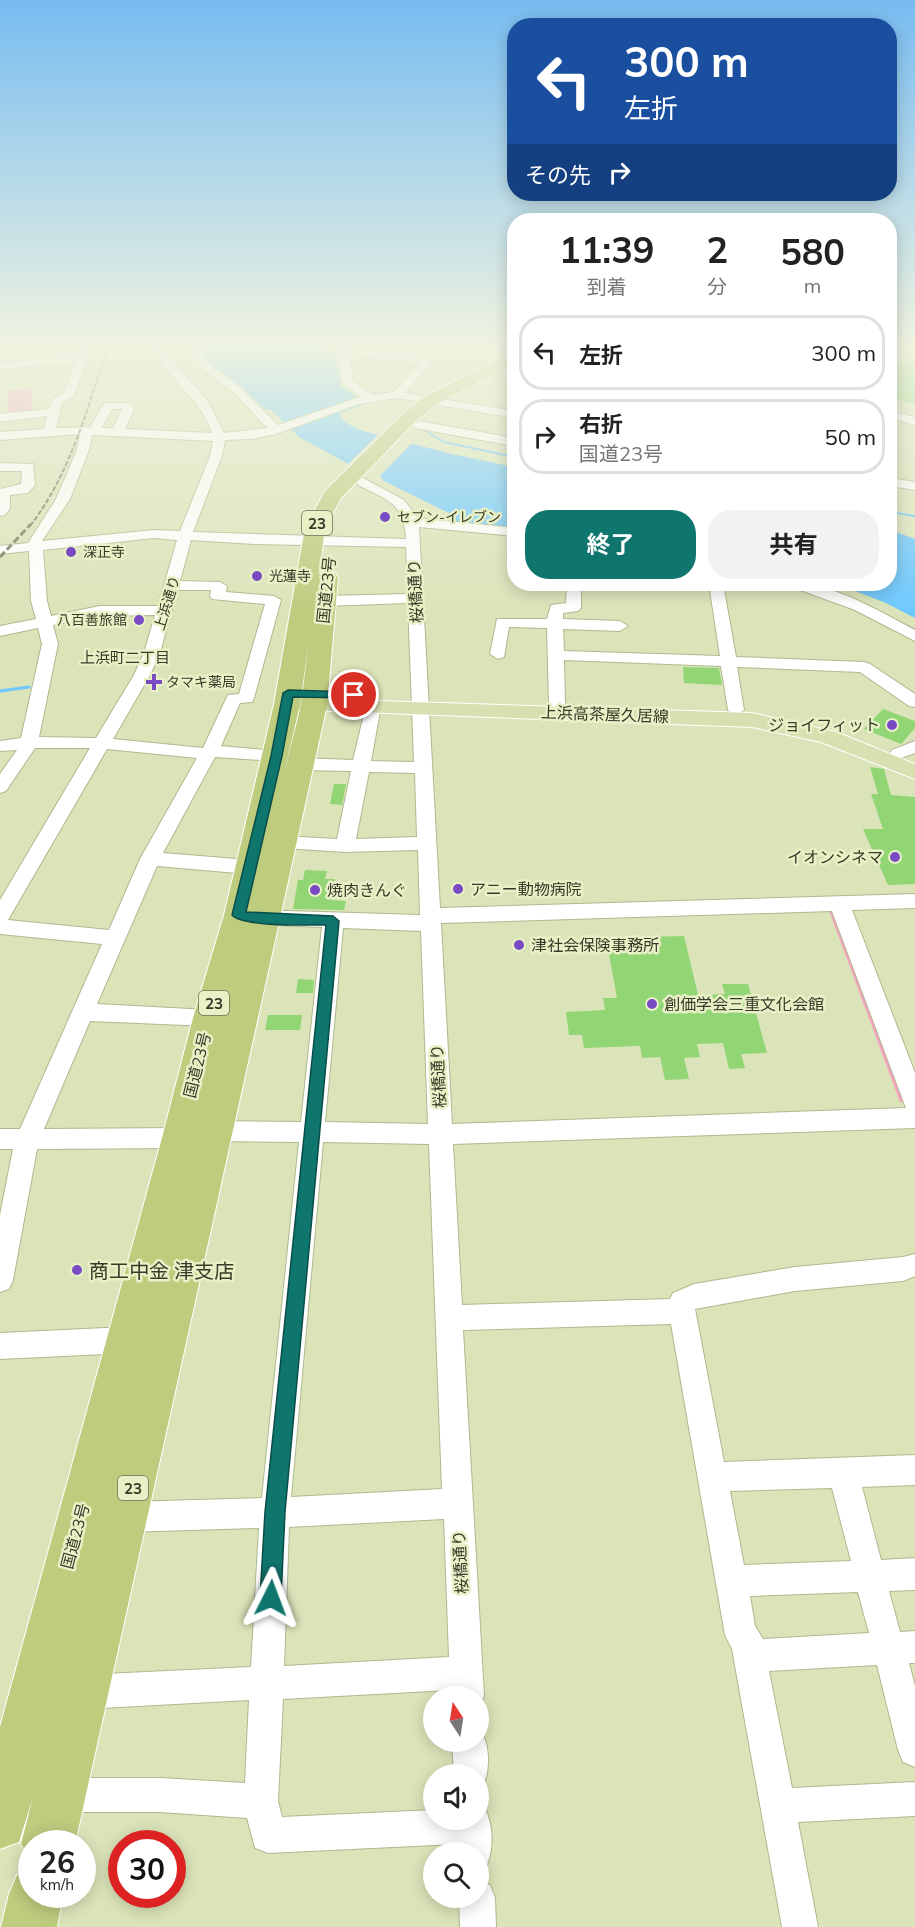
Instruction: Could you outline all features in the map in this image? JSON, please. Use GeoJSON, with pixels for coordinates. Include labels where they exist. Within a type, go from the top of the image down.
{"type":"FeatureCollection","features":[{"type":"Feature","properties":{"kind":"highway","name":"国道23号"},"geometry":{"type":"LineString","coordinates":[[0,1823],[126,1340],[197,1135],[209,1018],[283,842],[289,760],[288,699],[314,602],[322,540],[315,528],[332,495],[360,477],[405,433]]}},
{"type":"Feature","properties":{"kind":"highway","name":"国道23号"},"geometry":{"type":"LineString","coordinates":[[51,1830],[126,1516],[197,1135],[252,917],[249,867],[289,760],[315,699],[314,602]]}},
{"type":"Feature","properties":{"kind":"highway"},"geometry":{"type":"LineString","coordinates":[[29,1927],[33,1908]]}},
{"type":"Feature","properties":{"kind":"main road","name":"上浜高茶屋久居線"},"geometry":{"type":"LineString","coordinates":[[288,699],[736,710],[824,728],[909,754]]}},
{"type":"Feature","properties":{"kind":"main road","name":"上浜高茶屋久居線"},"geometry":{"type":"LineString","coordinates":[[315,699],[373,706],[421,702]]}},
{"type":"Feature","properties":{"kind":"main road","name":"上浜高茶屋久居線"},"geometry":{"type":"LineString","coordinates":[[559,707],[752,720],[828,738],[915,772]]}},
{"type":"Feature","properties":{"kind":"street"},"geometry":{"type":"LineString","coordinates":[[0,436],[30,433]]}},
{"type":"Feature","properties":{"kind":"street"},"geometry":{"type":"LineString","coordinates":[[0,787],[29,742],[50,644],[39,601],[36,546],[43,528],[63,499],[83,450],[84,439],[89,433]]}},
{"type":"Feature","properties":{"kind":"street"},"geometry":{"type":"LineString","coordinates":[[135,433],[219,437],[262,433]]}},
{"type":"Feature","properties":{"kind":"street"},"geometry":{"type":"LineString","coordinates":[[217,433],[219,437]]}},
{"type":"Feature","properties":{"kind":"street"},"geometry":{"type":"LineString","coordinates":[[474,433],[507,440]]}},
{"type":"Feature","properties":{"kind":"street","name":"上浜通り"},"geometry":{"type":"LineString","coordinates":[[2,907],[142,675],[152,653],[185,535],[216,456],[219,437]]}},
{"type":"Feature","properties":{"kind":"street"},"geometry":{"type":"LineString","coordinates":[[0,467],[28,467],[28,485],[23,490],[3,492],[3,508],[0,512]]}},
{"type":"Feature","properties":{"kind":"street"},"geometry":{"type":"LineString","coordinates":[[360,477],[402,505],[411,516],[412,522],[507,531]]}},
{"type":"Feature","properties":{"kind":"street"},"geometry":{"type":"LineString","coordinates":[[897,483],[915,486]]}},
{"type":"Feature","properties":{"kind":"street","name":"桜橋通り"},"geometry":{"type":"LineString","coordinates":[[412,522],[467,1685]]}},
{"type":"Feature","properties":{"kind":"street"},"geometry":{"type":"LineString","coordinates":[[0,550],[154,534],[254,540],[412,543]]}},
{"type":"Feature","properties":{"kind":"street"},"geometry":{"type":"LineString","coordinates":[[0,1280],[27,1140],[150,859],[209,753],[234,699],[246,698],[274,600],[218,596],[220,586],[172,585]]}},
{"type":"Feature","properties":{"kind":"street"},"geometry":{"type":"LineString","coordinates":[[559,707],[554,624],[556,608],[573,608],[574,591]]}},
{"type":"Feature","properties":{"kind":"street"},"geometry":{"type":"LineString","coordinates":[[717,591],[736,710]]}},
{"type":"Feature","properties":{"kind":"street"},"geometry":{"type":"LineString","coordinates":[[815,591],[860,608],[915,636]]}},
{"type":"Feature","properties":{"kind":"street"},"geometry":{"type":"LineString","coordinates":[[841,591],[873,603],[915,625]]}},
{"type":"Feature","properties":{"kind":"street"},"geometry":{"type":"LineString","coordinates":[[273,603],[415,598]]}},
{"type":"Feature","properties":{"kind":"street"},"geometry":{"type":"LineString","coordinates":[[0,631],[100,611],[164,610]]}},
{"type":"Feature","properties":{"kind":"street"},"geometry":{"type":"LineString","coordinates":[[498,654],[502,622],[620,626]]}},
{"type":"Feature","properties":{"kind":"street"},"geometry":{"type":"LineString","coordinates":[[555,655],[864,667],[915,702]]}},
{"type":"Feature","properties":{"kind":"street"},"geometry":{"type":"LineString","coordinates":[[345,846],[373,706]]}},
{"type":"Feature","properties":{"kind":"street"},"geometry":{"type":"LineString","coordinates":[[0,746],[29,742],[101,745],[362,767],[424,768]]}},
{"type":"Feature","properties":{"kind":"street"},"geometry":{"type":"LineString","coordinates":[[283,842],[345,846],[428,843]]}},
{"type":"Feature","properties":{"kind":"street"},"geometry":{"type":"LineString","coordinates":[[150,859],[249,867]]}},
{"type":"Feature","properties":{"kind":"street"},"geometry":{"type":"LineString","coordinates":[[252,917],[333,921],[430,920],[915,901]]}},
{"type":"Feature","properties":{"kind":"street"},"geometry":{"type":"LineString","coordinates":[[839,903],[915,1103]]}},
{"type":"Feature","properties":{"kind":"street"},"geometry":{"type":"LineString","coordinates":[[333,921],[275,1512],[261,1801],[268,1835],[474,1833]]}},
{"type":"Feature","properties":{"kind":"street"},"geometry":{"type":"LineString","coordinates":[[0,927],[114,938]]}},
{"type":"Feature","properties":{"kind":"street"},"geometry":{"type":"LineString","coordinates":[[84,1012],[209,1018]]}},
{"type":"Feature","properties":{"kind":"street"},"geometry":{"type":"LineString","coordinates":[[0,1139],[312,1133],[476,1134],[915,1118]]}},
{"type":"Feature","properties":{"kind":"street"},"geometry":{"type":"LineString","coordinates":[[800,1927],[747,1640],[741,1635],[681,1311],[682,1302],[693,1296],[795,1279],[903,1269],[912,1265]]}},
{"type":"Feature","properties":{"kind":"street"},"geometry":{"type":"LineString","coordinates":[[448,1318],[681,1311]]}},
{"type":"Feature","properties":{"kind":"street"},"geometry":{"type":"LineString","coordinates":[[0,1346],[126,1340]]}},
{"type":"Feature","properties":{"kind":"street"},"geometry":{"type":"LineString","coordinates":[[713,1477],[915,1470]]}},
{"type":"Feature","properties":{"kind":"street"},"geometry":{"type":"LineString","coordinates":[[843,1472],[869,1575],[902,1647],[915,1750]]}},
{"type":"Feature","properties":{"kind":"street"},"geometry":{"type":"LineString","coordinates":[[126,1516],[275,1512],[457,1503]]}},
{"type":"Feature","properties":{"kind":"street"},"geometry":{"type":"LineString","coordinates":[[732,1581],[915,1574]]}},
{"type":"Feature","properties":{"kind":"street"},"geometry":{"type":"LineString","coordinates":[[750,1656],[902,1647]]}},
{"type":"Feature","properties":{"kind":"street"},"geometry":{"type":"LineString","coordinates":[[84,1692],[266,1683],[467,1685]]}},
{"type":"Feature","properties":{"kind":"street"},"geometry":{"type":"LineString","coordinates":[[59,1795],[160,1795],[261,1801]]}},
{"type":"Feature","properties":{"kind":"street"},"geometry":{"type":"LineString","coordinates":[[778,1806],[915,1799]]}},
{"type":"Feature","properties":{"kind":"street"},"geometry":{"type":"LineString","coordinates":[[477,1908],[478,1927]]}},
{"type":"Feature","properties":{"kind":"shaded area"},"geometry":{"type":"Polygon","coordinates":[[[828,908],[836,913],[907,1102],[900,1102],[828,908]]]}},
{"type":"Feature","properties":{"kind":"water"},"geometry":{"type":"Polygon","coordinates":[[[295,433],[370,433],[507,466],[507,526],[450,521],[451,514],[382,480],[382,477],[365,473],[295,433]]]}},
{"type":"Feature","properties":{"kind":"water"},"geometry":{"type":"Polygon","coordinates":[[[897,533],[915,539],[915,618],[855,591],[897,591],[897,533]]]}},
{"type":"Feature","properties":{"kind":"pier"},"geometry":{"type":"Polygon","coordinates":[[[380,433],[414,441],[380,476],[380,482],[379,479],[346,466],[380,433]]]}},
{"type":"Feature","properties":{"kind":"building"},"geometry":{"type":"Polygon","coordinates":[[[683,667],[719,668],[722,685],[684,683],[683,667]]]}},
{"type":"Feature","properties":{"kind":"building","name":"ジョイフィット"},"geometry":{"type":"Polygon","coordinates":[[[883,709],[915,721],[915,728],[901,744],[864,729],[883,709]]]}},
{"type":"Feature","properties":{"kind":"building"},"geometry":{"type":"Polygon","coordinates":[[[870,767],[884,769],[891,795],[915,797],[915,884],[888,885],[863,829],[883,829],[871,794],[878,794],[870,767]]]}},
{"type":"Feature","properties":{"kind":"building"},"geometry":{"type":"Polygon","coordinates":[[[334,784],[346,784],[342,805],[330,804],[334,784]]]}},
{"type":"Feature","properties":{"kind":"building","name":"焼肉きんぐ"},"geometry":{"type":"Polygon","coordinates":[[[305,870],[327,871],[325,879],[335,879],[331,900],[346,901],[344,910],[293,909],[298,880],[303,880],[305,870]]]}},
{"type":"Feature","properties":{"kind":"building","name":"創価学会三重文化会館"},"geometry":{"type":"Polygon","coordinates":[[[684,936],[698,995],[725,994],[722,984],[748,984],[767,1053],[741,1054],[745,1068],[729,1069],[723,1043],[697,1044],[700,1057],[684,1058],[689,1079],[665,1080],[660,1057],[642,1058],[640,1046],[584,1048],[582,1035],[569,1035],[566,1012],[605,1010],[603,998],[617,998],[606,938],[684,936]]]}},
{"type":"Feature","properties":{"kind":"building"},"geometry":{"type":"Polygon","coordinates":[[[298,979],[314,980],[313,993],[296,993],[298,979]]]}},
{"type":"Feature","properties":{"kind":"building"},"geometry":{"type":"Polygon","coordinates":[[[268,1015],[302,1015],[300,1030],[265,1030],[268,1015]]]}},
{"type":"Feature","properties":{"kind":"waterway"},"geometry":{"type":"LineString","coordinates":[[429,433],[444,442],[507,456]]}},
{"type":"Feature","properties":{"kind":"waterway"},"geometry":{"type":"LineString","coordinates":[[897,513],[915,516]]}},
{"type":"Feature","properties":{"kind":"waterway"},"geometry":{"type":"LineString","coordinates":[[0,691],[29,687]]}},
{"type":"Feature","properties":{"kind":"railway"},"geometry":{"type":"LineString","coordinates":[[30,526],[57,484],[79,433]]}},
{"type":"Feature","properties":{"kind":"railway"},"geometry":{"type":"LineString","coordinates":[[0,557],[31,524]]}},
{"type":"Feature","properties":{"kind":"place","name":"セブン-イレブン"},"geometry":{"type":"Point","coordinates":[385,517]}},
{"type":"Feature","properties":{"kind":"place","name":"深正寺"},"geometry":{"type":"Point","coordinates":[71,552]}},
{"type":"Feature","properties":{"kind":"place","name":"光蓮寺"},"geometry":{"type":"Point","coordinates":[257,576]}},
{"type":"Feature","properties":{"kind":"place","name":"八百善旅館"},"geometry":{"type":"Point","coordinates":[139,620]}},
{"type":"Feature","properties":{"kind":"place","name":"タマキ薬局"},"geometry":{"type":"Point","coordinates":[154,682]}},
{"type":"Feature","properties":{"kind":"place","name":"ジョイフィット"},"geometry":{"type":"Point","coordinates":[892,725]}},
{"type":"Feature","properties":{"kind":"place","name":"イオンシネマ"},"geometry":{"type":"Point","coordinates":[895,857]}},
{"type":"Feature","properties":{"kind":"place","name":"アニー動物病院"},"geometry":{"type":"Point","coordinates":[458,889]}},
{"type":"Feature","properties":{"kind":"place","name":"焼肉きんぐ"},"geometry":{"type":"Point","coordinates":[315,890]}},
{"type":"Feature","properties":{"kind":"place","name":"津社会保険事務所"},"geometry":{"type":"Point","coordinates":[519,945]}},
{"type":"Feature","properties":{"kind":"place","name":"創価学会三重文化会館"},"geometry":{"type":"Point","coordinates":[652,1004]}},
{"type":"Feature","properties":{"kind":"place","name":"商工中金 津支店"},"geometry":{"type":"Point","coordinates":[77,1270]}},
{"type":"Feature","properties":{"kind":"district","name":"上浜町二丁目"},"geometry":{"type":"Point","coordinates":[125,657]}},
{"type":"Feature","properties":{"kind":"route"},"geometry":{"type":"LineString","coordinates":[[271,1598],[275,1512],[333,921],[265,919],[239,915],[276,756],[288,693],[354,695]]}}]}
